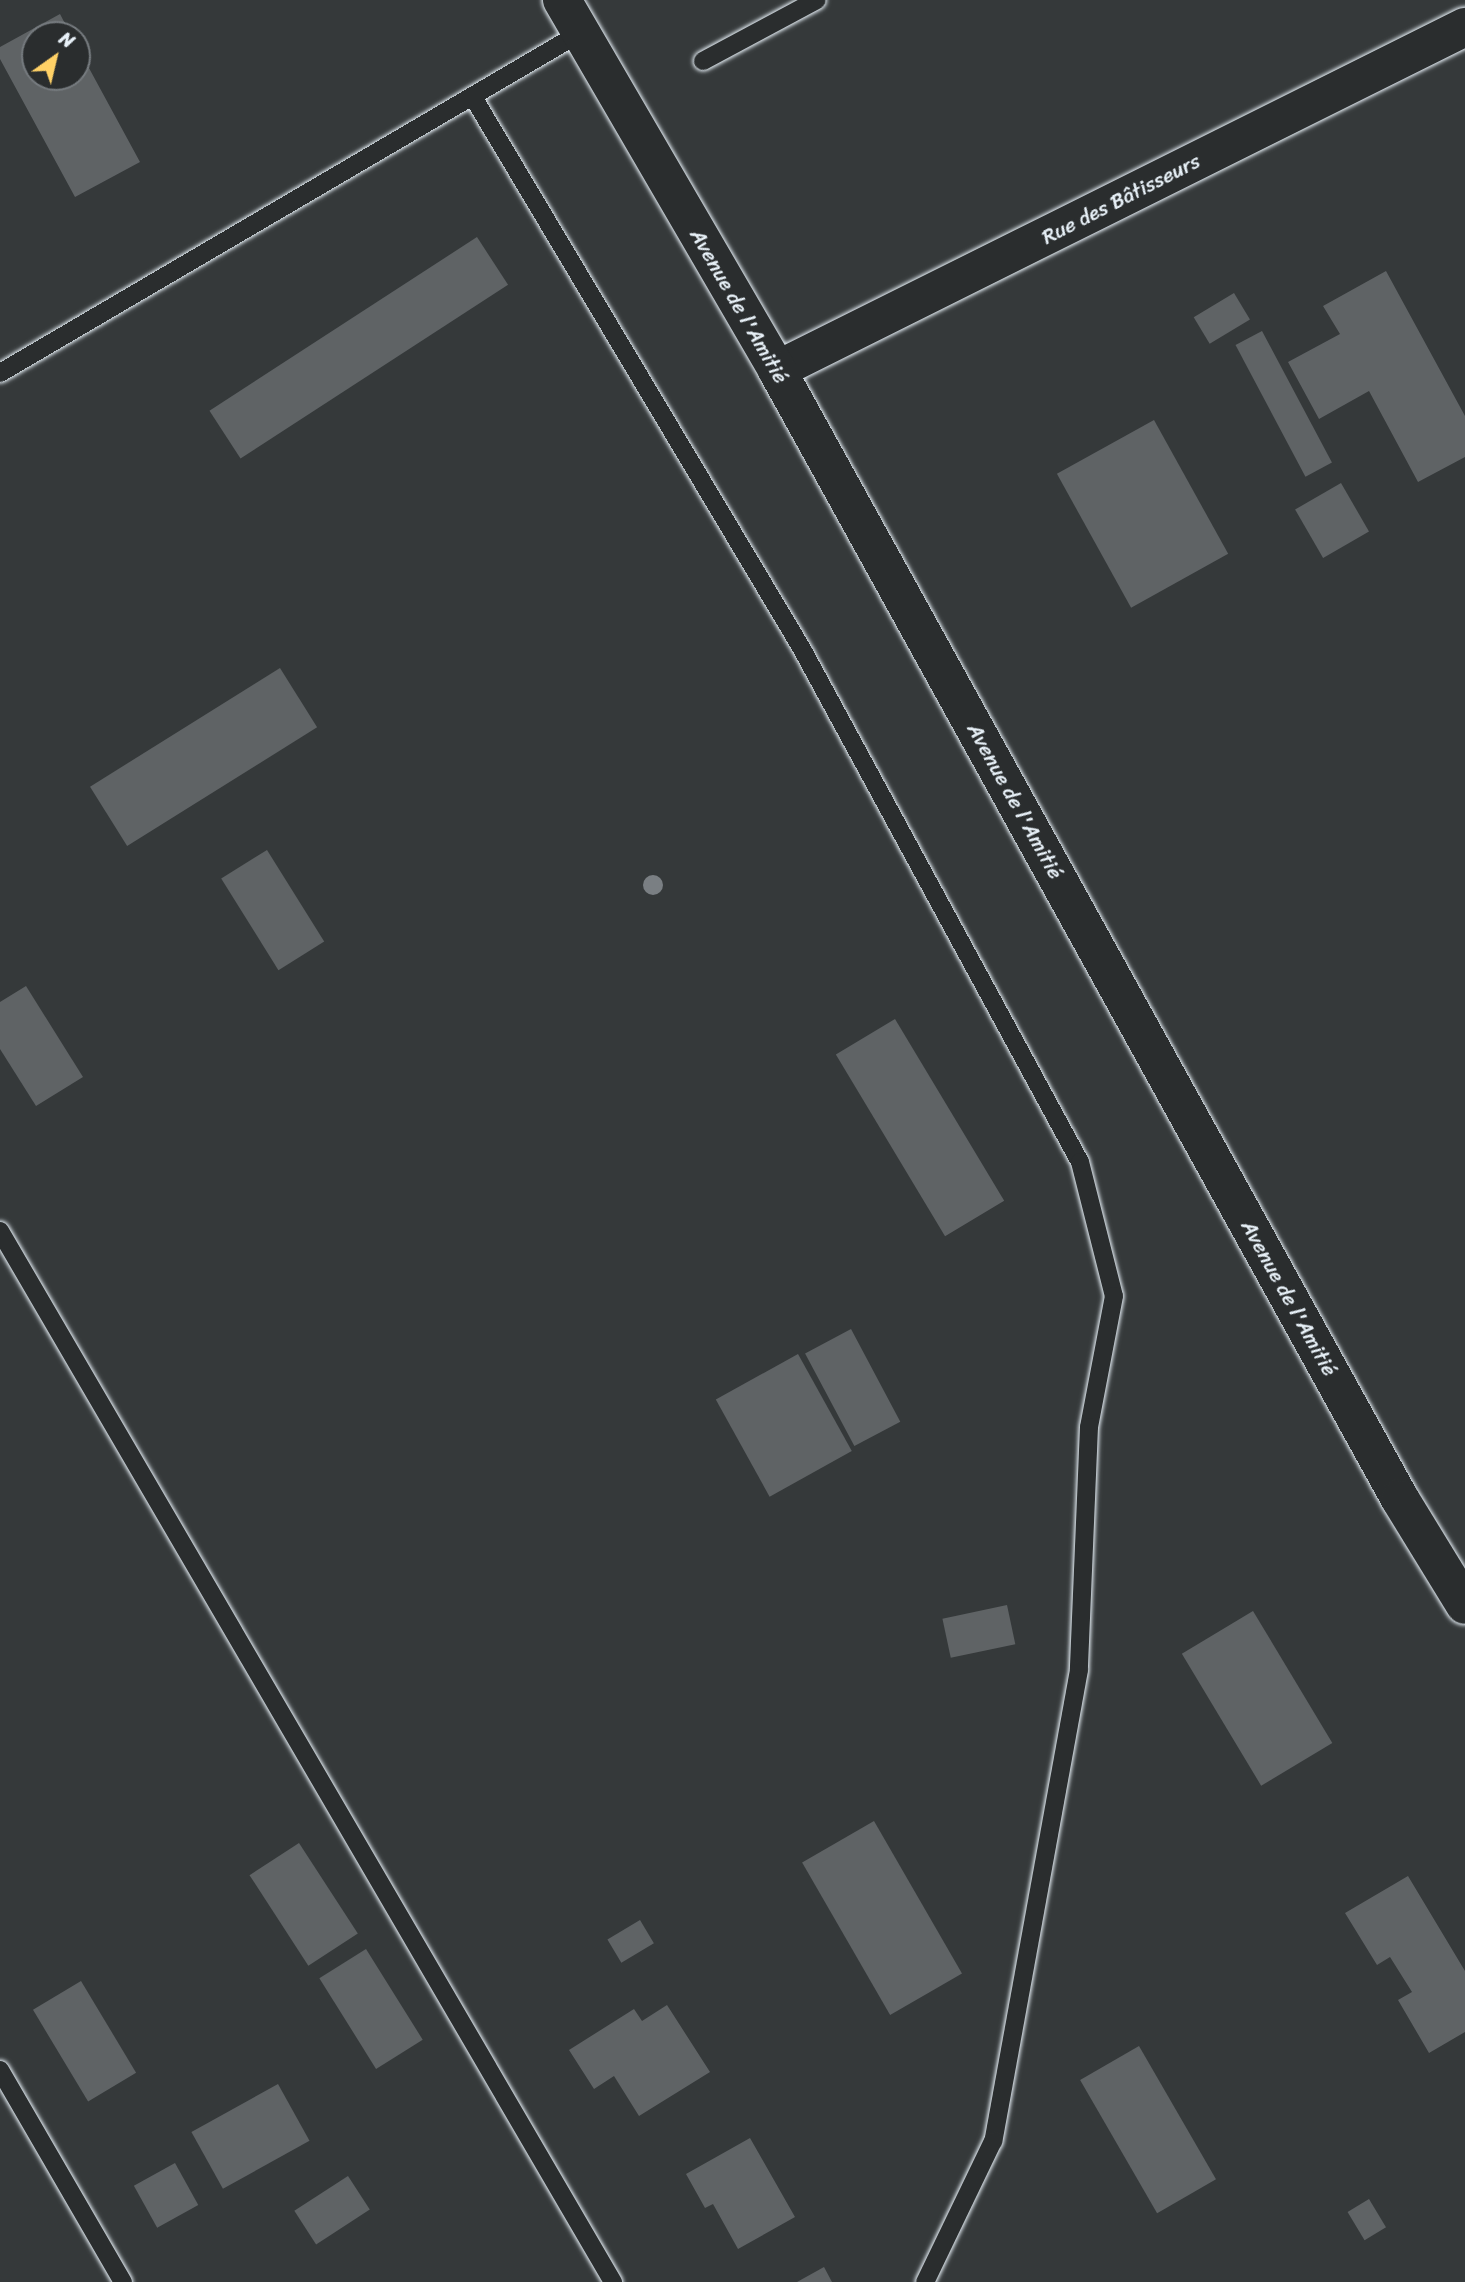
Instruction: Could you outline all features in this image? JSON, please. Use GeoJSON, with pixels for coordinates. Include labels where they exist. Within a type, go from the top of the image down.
{"type":"FeatureCollection","features":[{"type":"Feature","properties":{"kind":"main road","name":"Avenue de l'Amitié"},"geometry":{"type":"LineString","coordinates":[[562,0],[777,370],[1400,1499],[1465,1605]]}},
{"type":"Feature","properties":{"kind":"main road","name":"Rue des Bâtisseurs"},"geometry":{"type":"LineString","coordinates":[[777,370],[1465,27]]}},
{"type":"Feature","properties":{"kind":"lane"},"geometry":{"type":"LineString","coordinates":[[703,61],[817,0]]}},
{"type":"Feature","properties":{"kind":"lane"},"geometry":{"type":"LineString","coordinates":[[0,373],[580,33]]}},
{"type":"Feature","properties":{"kind":"lane"},"geometry":{"type":"LineString","coordinates":[[472,97],[802,649],[1073,1150],[1114,1296],[1089,1427],[1079,1670],[993,2141],[925,2282]]}},
{"type":"Feature","properties":{"kind":"lane"},"geometry":{"type":"LineString","coordinates":[[0,1231],[613,2282]]}},
{"type":"Feature","properties":{"kind":"lane"},"geometry":{"type":"LineString","coordinates":[[0,2070],[122,2282]]}},
{"type":"Feature","properties":{"kind":"building"},"geometry":{"type":"Polygon","coordinates":[[[60,14],[64,21],[47,21],[60,14]]]}},
{"type":"Feature","properties":{"kind":"building"},"geometry":{"type":"Polygon","coordinates":[[[21,35],[21,91],[91,91],[91,72],[140,162],[75,197],[0,59],[0,47],[21,35]]]}},
{"type":"Feature","properties":{"kind":"building"},"geometry":{"type":"Polygon","coordinates":[[[477,237],[508,285],[241,459],[209,411],[477,237]]]}},
{"type":"Feature","properties":{"kind":"building"},"geometry":{"type":"Polygon","coordinates":[[[1386,271],[1465,416],[1465,457],[1418,482],[1369,391],[1319,419],[1288,362],[1340,334],[1323,306],[1386,271]]]}},
{"type":"Feature","properties":{"kind":"building"},"geometry":{"type":"Polygon","coordinates":[[[1234,293],[1250,320],[1210,344],[1194,317],[1234,293]]]}},
{"type":"Feature","properties":{"kind":"building"},"geometry":{"type":"Polygon","coordinates":[[[1262,331],[1332,463],[1305,477],[1236,345],[1262,331]]]}},
{"type":"Feature","properties":{"kind":"building"},"geometry":{"type":"Polygon","coordinates":[[[1154,420],[1228,554],[1131,608],[1057,474],[1154,420]]]}},
{"type":"Feature","properties":{"kind":"building"},"geometry":{"type":"Polygon","coordinates":[[[1341,483],[1369,531],[1323,558],[1295,510],[1341,483]]]}},
{"type":"Feature","properties":{"kind":"building"},"geometry":{"type":"Polygon","coordinates":[[[280,668],[317,727],[127,846],[90,787],[280,668]]]}},
{"type":"Feature","properties":{"kind":"building"},"geometry":{"type":"Polygon","coordinates":[[[267,850],[324,942],[278,970],[221,879],[267,850]]]}},
{"type":"Feature","properties":{"kind":"building"},"geometry":{"type":"Polygon","coordinates":[[[26,986],[83,1077],[36,1106],[0,1049],[0,1002],[26,986]]]}},
{"type":"Feature","properties":{"kind":"building"},"geometry":{"type":"Polygon","coordinates":[[[895,1019],[1004,1201],[945,1236],[836,1055],[895,1019]]]}},
{"type":"Feature","properties":{"kind":"building"},"geometry":{"type":"Polygon","coordinates":[[[851,1329],[900,1422],[854,1446],[805,1353],[851,1329]]]}},
{"type":"Feature","properties":{"kind":"building"},"geometry":{"type":"Polygon","coordinates":[[[798,1354],[852,1451],[770,1497],[716,1400],[798,1354]]]}},
{"type":"Feature","properties":{"kind":"building"},"geometry":{"type":"Polygon","coordinates":[[[1007,1605],[1015,1644],[951,1658],[942,1619],[1007,1605]]]}},
{"type":"Feature","properties":{"kind":"building"},"geometry":{"type":"Polygon","coordinates":[[[1253,1611],[1332,1743],[1261,1786],[1182,1654],[1253,1611]]]}},
{"type":"Feature","properties":{"kind":"building"},"geometry":{"type":"Polygon","coordinates":[[[874,1821],[962,1973],[890,2015],[802,1862],[874,1821]]]}},
{"type":"Feature","properties":{"kind":"building"},"geometry":{"type":"Polygon","coordinates":[[[299,1843],[358,1934],[308,1966],[250,1875],[299,1843]]]}},
{"type":"Feature","properties":{"kind":"building"},"geometry":{"type":"Polygon","coordinates":[[[1408,1876],[1465,1971],[1465,2032],[1429,2053],[1398,2000],[1412,1992],[1390,1957],[1377,1965],[1345,1913],[1408,1876]]]}},
{"type":"Feature","properties":{"kind":"building"},"geometry":{"type":"Polygon","coordinates":[[[640,1920],[654,1943],[621,1963],[607,1940],[640,1920]]]}},
{"type":"Feature","properties":{"kind":"building"},"geometry":{"type":"Polygon","coordinates":[[[366,1949],[423,2040],[376,2069],[319,1978],[366,1949]]]}},
{"type":"Feature","properties":{"kind":"building"},"geometry":{"type":"Polygon","coordinates":[[[81,1981],[136,2073],[88,2102],[33,2010],[81,1981]]]}},
{"type":"Feature","properties":{"kind":"building"},"geometry":{"type":"Polygon","coordinates":[[[667,2005],[710,2072],[639,2116],[614,2076],[594,2089],[569,2050],[634,2009],[642,2021],[667,2005]]]}},
{"type":"Feature","properties":{"kind":"building"},"geometry":{"type":"Polygon","coordinates":[[[1139,2046],[1216,2179],[1157,2213],[1080,2080],[1139,2046]]]}},
{"type":"Feature","properties":{"kind":"building"},"geometry":{"type":"Polygon","coordinates":[[[278,2084],[310,2141],[223,2189],[191,2132],[278,2084]]]}},
{"type":"Feature","properties":{"kind":"building"},"geometry":{"type":"Polygon","coordinates":[[[750,2138],[795,2217],[738,2249],[713,2204],[705,2208],[686,2174],[750,2138]]]}},
{"type":"Feature","properties":{"kind":"building"},"geometry":{"type":"Polygon","coordinates":[[[175,2163],[198,2205],[157,2228],[134,2186],[175,2163]]]}},
{"type":"Feature","properties":{"kind":"building"},"geometry":{"type":"Polygon","coordinates":[[[348,2176],[370,2210],[316,2244],[294,2211],[348,2176]]]}},
{"type":"Feature","properties":{"kind":"building"},"geometry":{"type":"Polygon","coordinates":[[[1369,2199],[1386,2227],[1365,2240],[1348,2212],[1369,2199]]]}},
{"type":"Feature","properties":{"kind":"building"},"geometry":{"type":"Polygon","coordinates":[[[824,2267],[832,2282],[797,2282],[824,2267]]]}}]}
